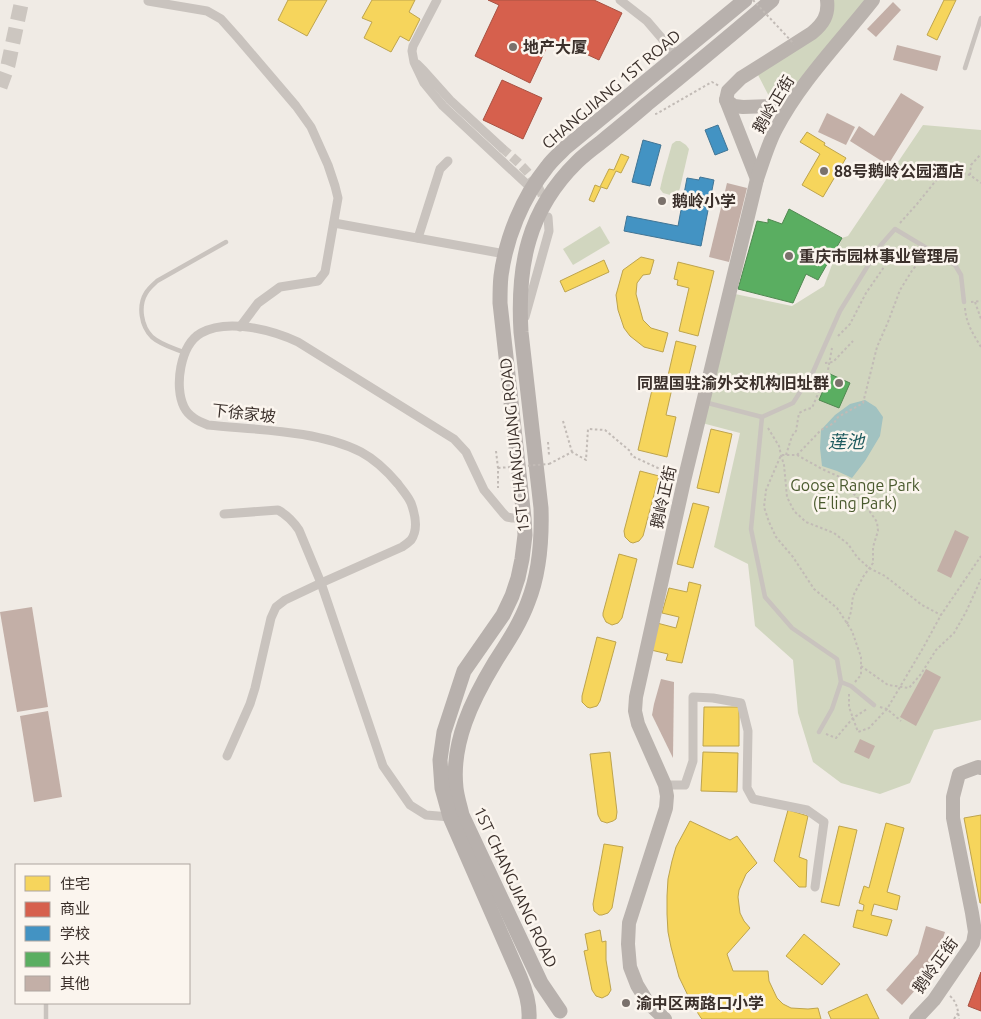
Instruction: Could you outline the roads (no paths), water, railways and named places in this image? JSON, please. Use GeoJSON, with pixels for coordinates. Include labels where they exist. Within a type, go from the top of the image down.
{"type":"FeatureCollection","features":[{"type":"Feature","properties":{"kind":"main road","name":"CHANGJIANG 1ST ROAD"},"geometry":{"type":"LineString","coordinates":[[529,1015],[526,993],[520,977],[450,817],[442,788],[440,760],[444,732],[464,671],[503,615],[512,596],[522,559],[525,535],[524,518],[500,303],[501,277],[505,254],[517,218],[532,189],[547,167],[565,148],[745,0]]}},
{"type":"Feature","properties":{"kind":"main road","name":"1ST CHANGJIANG ROAD"},"geometry":{"type":"LineString","coordinates":[[529,1015],[533,1005],[542,1000],[560,1011],[541,983],[462,815],[456,788],[456,760],[468,713],[478,691],[518,624],[535,582],[539,562],[542,534],[541,508],[520,332],[520,280],[524,259],[539,212],[550,193],[578,160],[772,0]]}},
{"type":"Feature","properties":{"kind":"street"},"geometry":{"type":"LineString","coordinates":[[437,0],[412,51],[414,62],[424,83],[433,94],[532,189]]}},
{"type":"Feature","properties":{"kind":"street"},"geometry":{"type":"LineString","coordinates":[[620,0],[647,21],[677,56]]}},
{"type":"Feature","properties":{"kind":"street"},"geometry":{"type":"LineString","coordinates":[[727,96],[735,84],[742,78],[820,26],[826,17],[827,0]]}},
{"type":"Feature","properties":{"kind":"street"},"geometry":{"type":"LineString","coordinates":[[148,1],[207,11],[221,19],[296,106],[311,127],[335,186],[338,198],[325,272],[318,281],[280,287],[258,303],[240,327]]}},
{"type":"Feature","properties":{"kind":"street","name":"鹅岭正街"},"geometry":{"type":"LineString","coordinates":[[665,1019],[648,1003],[637,985],[630,967],[629,923],[666,808],[667,796],[665,785],[638,724],[636,697],[684,481],[757,179],[767,149],[775,130],[796,95],[873,1]]}},
{"type":"Feature","properties":{"kind":"street"},"geometry":{"type":"LineString","coordinates":[[414,62],[450,100],[502,148]]}},
{"type":"Feature","properties":{"kind":"street"},"geometry":{"type":"LineString","coordinates":[[727,96],[734,106],[743,107],[772,106],[796,95]]}},
{"type":"Feature","properties":{"kind":"street"},"geometry":{"type":"LineString","coordinates":[[727,96],[757,179]]}},
{"type":"Feature","properties":{"kind":"street"},"geometry":{"type":"LineString","coordinates":[[418,238],[440,169],[448,161]]}},
{"type":"Feature","properties":{"kind":"street"},"geometry":{"type":"LineString","coordinates":[[520,332],[548,231],[548,217]]}},
{"type":"Feature","properties":{"kind":"street"},"geometry":{"type":"LineString","coordinates":[[334,223],[505,254]]}},
{"type":"Feature","properties":{"kind":"street","name":"下徐家坡"},"geometry":{"type":"LineString","coordinates":[[321,582],[402,547],[412,539],[416,528],[415,514],[408,498],[394,478],[380,465],[362,452],[344,445],[298,434],[208,425],[198,422],[184,406],[180,394],[180,366],[190,343],[200,334],[212,329],[240,327],[273,333],[298,342],[454,439],[466,452],[484,490],[503,513],[507,517],[524,518]]}},
{"type":"Feature","properties":{"kind":"street"},"geometry":{"type":"LineString","coordinates":[[224,514],[278,510],[285,514],[299,530],[321,582],[383,766],[410,805],[426,815],[450,817]]}},
{"type":"Feature","properties":{"kind":"street"},"geometry":{"type":"LineString","coordinates":[[227,756],[250,704],[271,618],[276,607],[285,600],[321,582]]}},
{"type":"Feature","properties":{"kind":"street"},"geometry":{"type":"LineString","coordinates":[[665,785],[686,785],[693,761],[693,697],[740,702],[748,731],[747,788],[753,799],[807,810],[824,822],[815,888]]}},
{"type":"Feature","properties":{"kind":"street","name":"鹅岭正街"},"geometry":{"type":"LineString","coordinates":[[916,1019],[934,1000],[973,943],[975,932],[953,818],[953,797],[959,774],[978,767],[981,768]]}},
{"type":"Feature","properties":{"kind":"lane"},"geometry":{"type":"LineString","coordinates":[[966,68],[981,18]]}},
{"type":"Feature","properties":{"kind":"lane"},"geometry":{"type":"LineString","coordinates":[[703,402],[762,416],[793,403],[813,372],[840,311],[880,246],[895,229],[954,265],[961,275],[964,302]]}},
{"type":"Feature","properties":{"kind":"lane"},"geometry":{"type":"LineString","coordinates":[[185,352],[161,343],[147,331],[143,323],[142,312],[146,293],[157,281],[226,242]]}},
{"type":"Feature","properties":{"kind":"lane"},"geometry":{"type":"LineString","coordinates":[[762,416],[751,529],[765,597],[792,628],[837,659],[841,682],[832,709],[820,732]]}},
{"type":"Feature","properties":{"kind":"lane"},"geometry":{"type":"LineString","coordinates":[[841,682],[851,686],[874,705]]}},
{"type":"Feature","properties":{"kind":"lane"},"geometry":{"type":"LineString","coordinates":[[46,1004],[46,1019]]}},
{"type":"Feature","properties":{"kind":"water","name":"莲池"},"geometry":{"type":"Polygon","coordinates":[[[865,400],[876,407],[883,417],[880,436],[852,478],[822,466],[821,430],[835,415],[850,404],[865,400]]]}},
{"type":"Feature","properties":{"kind":"tunnel"},"geometry":{"type":"LineString","coordinates":[[0,87],[8,65],[22,0]]}},
{"type":"Feature","properties":{"kind":"tunnel"},"geometry":{"type":"LineString","coordinates":[[502,148],[534,180],[545,205]]}},
{"type":"Feature","properties":{"kind":"place","name":"地产大厦"},"geometry":{"type":"Point","coordinates":[513,47]}},
{"type":"Feature","properties":{"kind":"place","name":"88号鹅岭公园酒店"},"geometry":{"type":"Point","coordinates":[824,171]}},
{"type":"Feature","properties":{"kind":"place","name":"鹅岭小学"},"geometry":{"type":"Point","coordinates":[662,201]}},
{"type":"Feature","properties":{"kind":"place","name":"重庆市园林事业管理局"},"geometry":{"type":"Point","coordinates":[789,256]}},
{"type":"Feature","properties":{"kind":"place","name":"同盟国驻渝外交机构旧址群"},"geometry":{"type":"Point","coordinates":[839,383]}},
{"type":"Feature","properties":{"kind":"place","name":"渝中区两路口小学"},"geometry":{"type":"Point","coordinates":[626,1003]}},
{"type":"Feature","properties":{"kind":"park label","name":"Goose Range Park (E’ling Park)"},"geometry":{"type":"Point","coordinates":[855,494]}}]}
